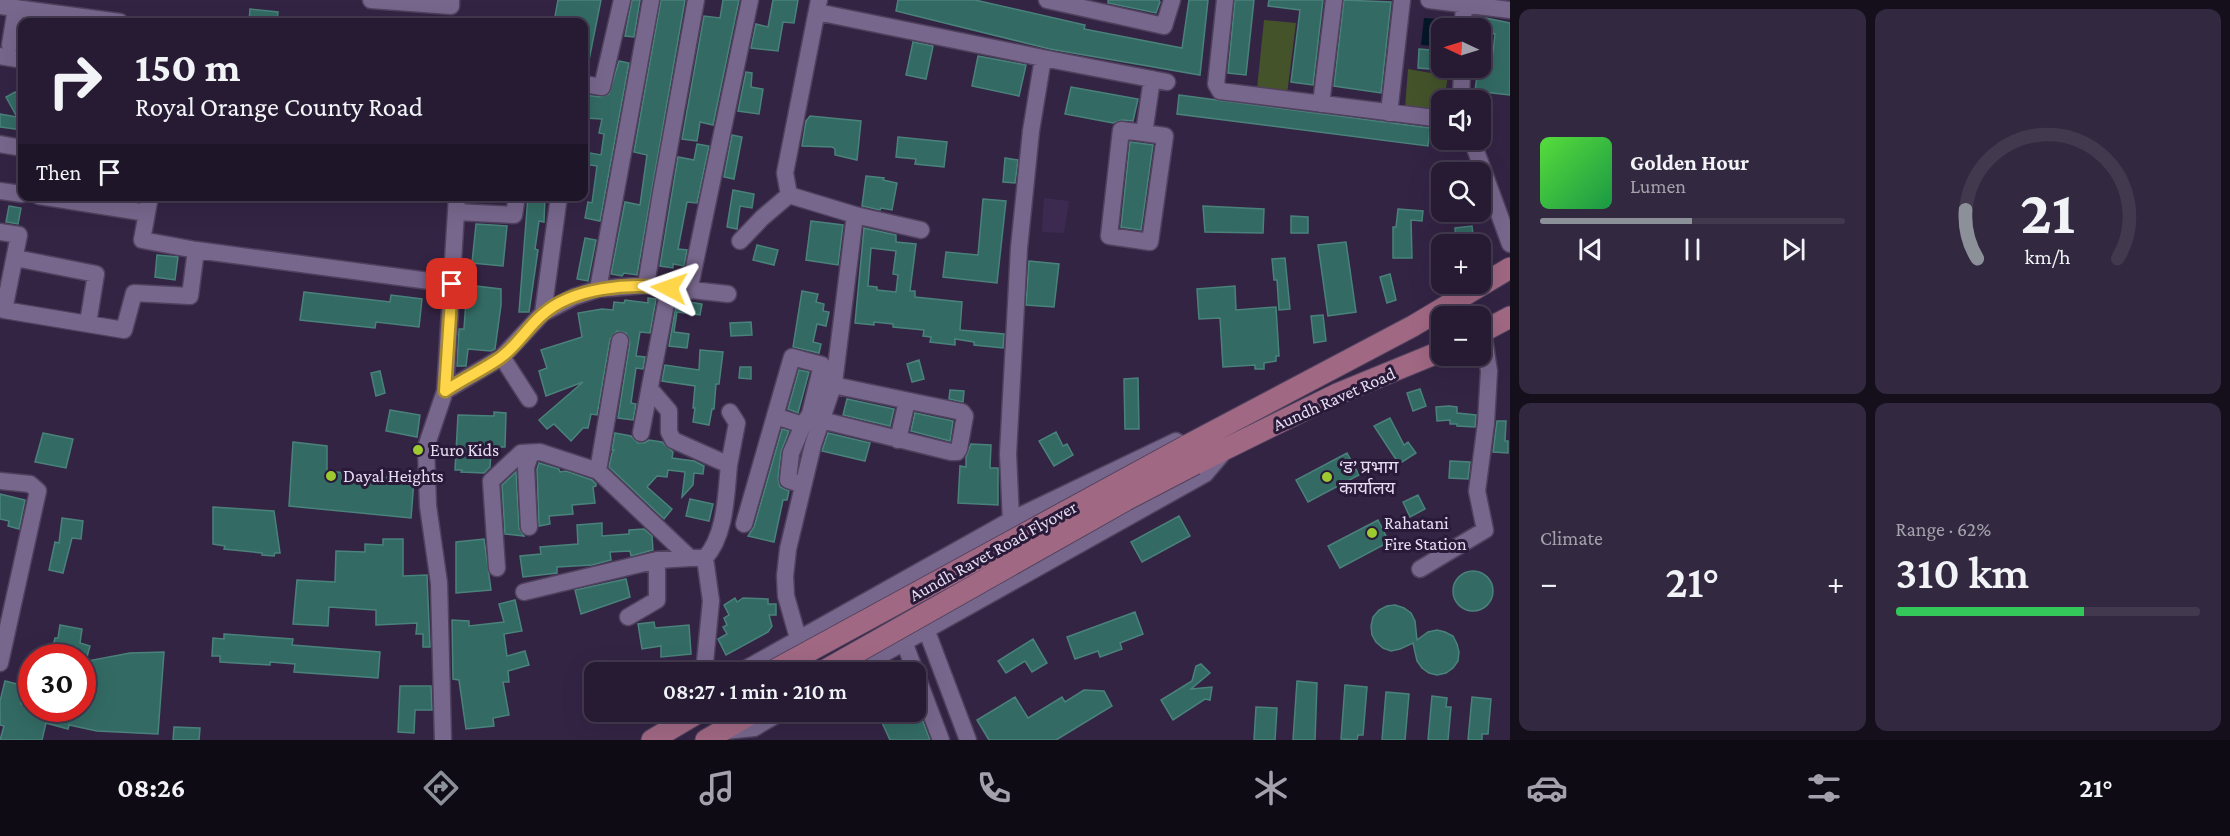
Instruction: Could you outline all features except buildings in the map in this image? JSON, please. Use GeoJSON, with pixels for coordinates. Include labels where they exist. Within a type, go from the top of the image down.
{"type":"FeatureCollection","features":[{"type":"Feature","properties":{"kind":"main road","name":"Aundh Ravet Road"},"geometry":{"type":"LineString","coordinates":[[1214,431],[1413,326],[1510,268]]}},
{"type":"Feature","properties":{"kind":"main road"},"geometry":{"type":"LineString","coordinates":[[1471,306],[1510,284]]}},
{"type":"Feature","properties":{"kind":"main road"},"geometry":{"type":"LineString","coordinates":[[1491,327],[1510,317]]}},
{"type":"Feature","properties":{"kind":"main road","name":"Aundh Ravet Road"},"geometry":{"type":"LineString","coordinates":[[1413,326],[1431,324]]}},
{"type":"Feature","properties":{"kind":"main road","name":"Aundh Ravet Road"},"geometry":{"type":"LineString","coordinates":[[1226,448],[1337,394],[1431,356]]}},
{"type":"Feature","properties":{"kind":"main road","name":"Aundh Ravet Road Flyover"},"geometry":{"type":"LineString","coordinates":[[840,662],[1106,511],[1191,455],[1214,431]]}},
{"type":"Feature","properties":{"kind":"main road","name":"Aundh Ravet Road Flyover"},"geometry":{"type":"LineString","coordinates":[[790,662],[1191,455],[1226,448]]}},
{"type":"Feature","properties":{"kind":"main road"},"geometry":{"type":"LineString","coordinates":[[652,740],[682,722]]}},
{"type":"Feature","properties":{"kind":"main road"},"geometry":{"type":"LineString","coordinates":[[714,736],[738,722]]}},
{"type":"Feature","properties":{"kind":"street"},"geometry":{"type":"LineString","coordinates":[[371,0],[451,6],[452,0]]}},
{"type":"Feature","properties":{"kind":"street"},"geometry":{"type":"LineString","coordinates":[[588,85],[602,87],[622,0]]}},
{"type":"Feature","properties":{"kind":"street"},"geometry":{"type":"LineString","coordinates":[[598,289],[651,0]]}},
{"type":"Feature","properties":{"kind":"street"},"geometry":{"type":"LineString","coordinates":[[646,285],[696,0]]}},
{"type":"Feature","properties":{"kind":"street"},"geometry":{"type":"LineString","coordinates":[[688,291],[750,0]]}},
{"type":"Feature","properties":{"kind":"street"},"geometry":{"type":"LineString","coordinates":[[1047,0],[1164,26],[1172,0]]}},
{"type":"Feature","properties":{"kind":"street"},"geometry":{"type":"LineString","coordinates":[[1225,0],[1216,84],[1220,91],[1431,118]]}},
{"type":"Feature","properties":{"kind":"street"},"geometry":{"type":"LineString","coordinates":[[1321,104],[1334,0]]}},
{"type":"Feature","properties":{"kind":"street"},"geometry":{"type":"LineString","coordinates":[[1389,113],[1402,0]]}},
{"type":"Feature","properties":{"kind":"street"},"geometry":{"type":"LineString","coordinates":[[1429,0],[1463,2],[1510,10]]}},
{"type":"Feature","properties":{"kind":"street"},"geometry":{"type":"LineString","coordinates":[[1463,2],[1463,18]]}},
{"type":"Feature","properties":{"kind":"street"},"geometry":{"type":"LineString","coordinates":[[789,195],[785,173],[818,6],[1043,58],[1159,81],[1144,133]]}},
{"type":"Feature","properties":{"kind":"street"},"geometry":{"type":"LineString","coordinates":[[5,51],[8,7],[90,18]]}},
{"type":"Feature","properties":{"kind":"street"},"geometry":{"type":"LineString","coordinates":[[1011,519],[1008,454],[1019,248],[1031,131],[1043,58]]}},
{"type":"Feature","properties":{"kind":"street"},"geometry":{"type":"LineString","coordinates":[[1121,130],[1144,133],[1165,136],[1150,242],[1109,236],[1121,130]]}},
{"type":"Feature","properties":{"kind":"street"},"geometry":{"type":"LineString","coordinates":[[0,144],[18,146]]}},
{"type":"Feature","properties":{"kind":"street"},"geometry":{"type":"LineString","coordinates":[[1476,150],[1510,244]]}},
{"type":"Feature","properties":{"kind":"street"},"geometry":{"type":"LineString","coordinates":[[0,191],[18,193]]}},
{"type":"Feature","properties":{"kind":"street"},"geometry":{"type":"LineString","coordinates":[[789,195],[855,215],[921,230]]}},
{"type":"Feature","properties":{"kind":"street"},"geometry":{"type":"LineString","coordinates":[[740,241],[789,195]]}},
{"type":"Feature","properties":{"kind":"street"},"geometry":{"type":"LineString","coordinates":[[100,201],[148,205],[142,240],[196,250],[452,284]]}},
{"type":"Feature","properties":{"kind":"street"},"geometry":{"type":"LineString","coordinates":[[443,740],[439,583],[428,506],[426,447],[445,391],[457,204],[514,215],[516,201]]}},
{"type":"Feature","properties":{"kind":"street"},"geometry":{"type":"LineString","coordinates":[[543,314],[559,201]]}},
{"type":"Feature","properties":{"kind":"street"},"geometry":{"type":"LineString","coordinates":[[798,638],[786,596],[785,576],[788,549],[803,485],[833,385],[855,215]]}},
{"type":"Feature","properties":{"kind":"street"},"geometry":{"type":"LineString","coordinates":[[0,232],[19,235],[15,258],[5,278],[4,310],[124,330],[134,293],[190,296],[196,250]]}},
{"type":"Feature","properties":{"kind":"street"},"geometry":{"type":"LineString","coordinates":[[15,258],[96,274],[88,323]]}},
{"type":"Feature","properties":{"kind":"street"},"geometry":{"type":"LineString","coordinates":[[445,391],[502,357],[543,314],[574,297],[598,289],[646,285],[728,294]]}},
{"type":"Feature","properties":{"kind":"street"},"geometry":{"type":"LineString","coordinates":[[641,434],[669,288]]}},
{"type":"Feature","properties":{"kind":"street"},"geometry":{"type":"LineString","coordinates":[[598,471],[620,341]]}},
{"type":"Feature","properties":{"kind":"street"},"geometry":{"type":"LineString","coordinates":[[502,357],[529,399]]}},
{"type":"Feature","properties":{"kind":"street"},"geometry":{"type":"LineString","coordinates":[[744,524],[792,357],[822,365],[810,414],[791,453],[788,480],[803,485]]}},
{"type":"Feature","properties":{"kind":"street"},"geometry":{"type":"LineString","coordinates":[[1420,569],[1485,530],[1477,491],[1486,423],[1488,366]]}},
{"type":"Feature","properties":{"kind":"street"},"geometry":{"type":"LineString","coordinates":[[821,420],[951,452],[957,452],[959,449],[964,413],[833,385]]}},
{"type":"Feature","properties":{"kind":"street"},"geometry":{"type":"LineString","coordinates":[[650,389],[669,411],[669,432],[673,440],[729,465]]}},
{"type":"Feature","properties":{"kind":"street"},"geometry":{"type":"LineString","coordinates":[[898,440],[907,401]]}},
{"type":"Feature","properties":{"kind":"street"},"geometry":{"type":"LineString","coordinates":[[524,592],[657,560],[698,558],[710,552],[722,521],[737,423],[730,412]]}},
{"type":"Feature","properties":{"kind":"street"},"geometry":{"type":"LineString","coordinates":[[775,416],[803,425]]}},
{"type":"Feature","properties":{"kind":"street"},"geometry":{"type":"LineString","coordinates":[[757,662],[1011,519],[1178,440],[1214,431]]}},
{"type":"Feature","properties":{"kind":"street"},"geometry":{"type":"LineString","coordinates":[[867,662],[1204,474],[1226,448]]}},
{"type":"Feature","properties":{"kind":"street"},"geometry":{"type":"LineString","coordinates":[[497,568],[491,481],[521,453],[540,452],[598,471],[698,558],[711,601],[705,662]]}},
{"type":"Feature","properties":{"kind":"street"},"geometry":{"type":"LineString","coordinates":[[529,527],[526,467],[531,453]]}},
{"type":"Feature","properties":{"kind":"street"},"geometry":{"type":"LineString","coordinates":[[0,481],[30,484],[38,491],[0,663]]}},
{"type":"Feature","properties":{"kind":"street"},"geometry":{"type":"LineString","coordinates":[[628,617],[657,600],[657,560]]}},
{"type":"Feature","properties":{"kind":"street"},"geometry":{"type":"LineString","coordinates":[[906,579],[968,740]]}},
{"type":"Feature","properties":{"kind":"street"},"geometry":{"type":"LineString","coordinates":[[886,590],[941,740]]}},
{"type":"Feature","properties":{"kind":"street"},"geometry":{"type":"LineString","coordinates":[[714,736],[754,728],[764,722]]}},
{"type":"Feature","properties":{"kind":"shaded area"},"geometry":{"type":"Polygon","coordinates":[[[1044,198],[1069,201],[1064,233],[1042,232],[1044,198]]]}},
{"type":"Feature","properties":{"kind":"green space"},"geometry":{"type":"Polygon","coordinates":[[[1264,20],[1296,23],[1287,94],[1257,89],[1264,20]]]}},
{"type":"Feature","properties":{"kind":"green space"},"geometry":{"type":"Polygon","coordinates":[[[1408,69],[1431,73],[1431,78],[1448,78],[1446,90],[1431,90],[1431,110],[1405,108],[1408,69]]]}},
{"type":"Feature","properties":{"kind":"water"},"geometry":{"type":"Polygon","coordinates":[[[1424,18],[1431,18],[1431,46],[1421,45],[1424,18]]]}},
{"type":"Feature","properties":{"kind":"place","name":"Euro Kids"},"geometry":{"type":"Point","coordinates":[418,450]}},
{"type":"Feature","properties":{"kind":"place","name":"Dayal Heights"},"geometry":{"type":"Point","coordinates":[331,476]}},
{"type":"Feature","properties":{"kind":"place","name":"‘ड’ प्रभाग कार्यालय"},"geometry":{"type":"Point","coordinates":[1327,477]}},
{"type":"Feature","properties":{"kind":"place","name":"Rahatani Fire Station"},"geometry":{"type":"Point","coordinates":[1372,533]}},
{"type":"Feature","properties":{"kind":"route"},"geometry":{"type":"LineString","coordinates":[[452,284],[445,391],[502,357],[543,314],[574,297],[598,289],[646,285],[669,288]]}}]}
